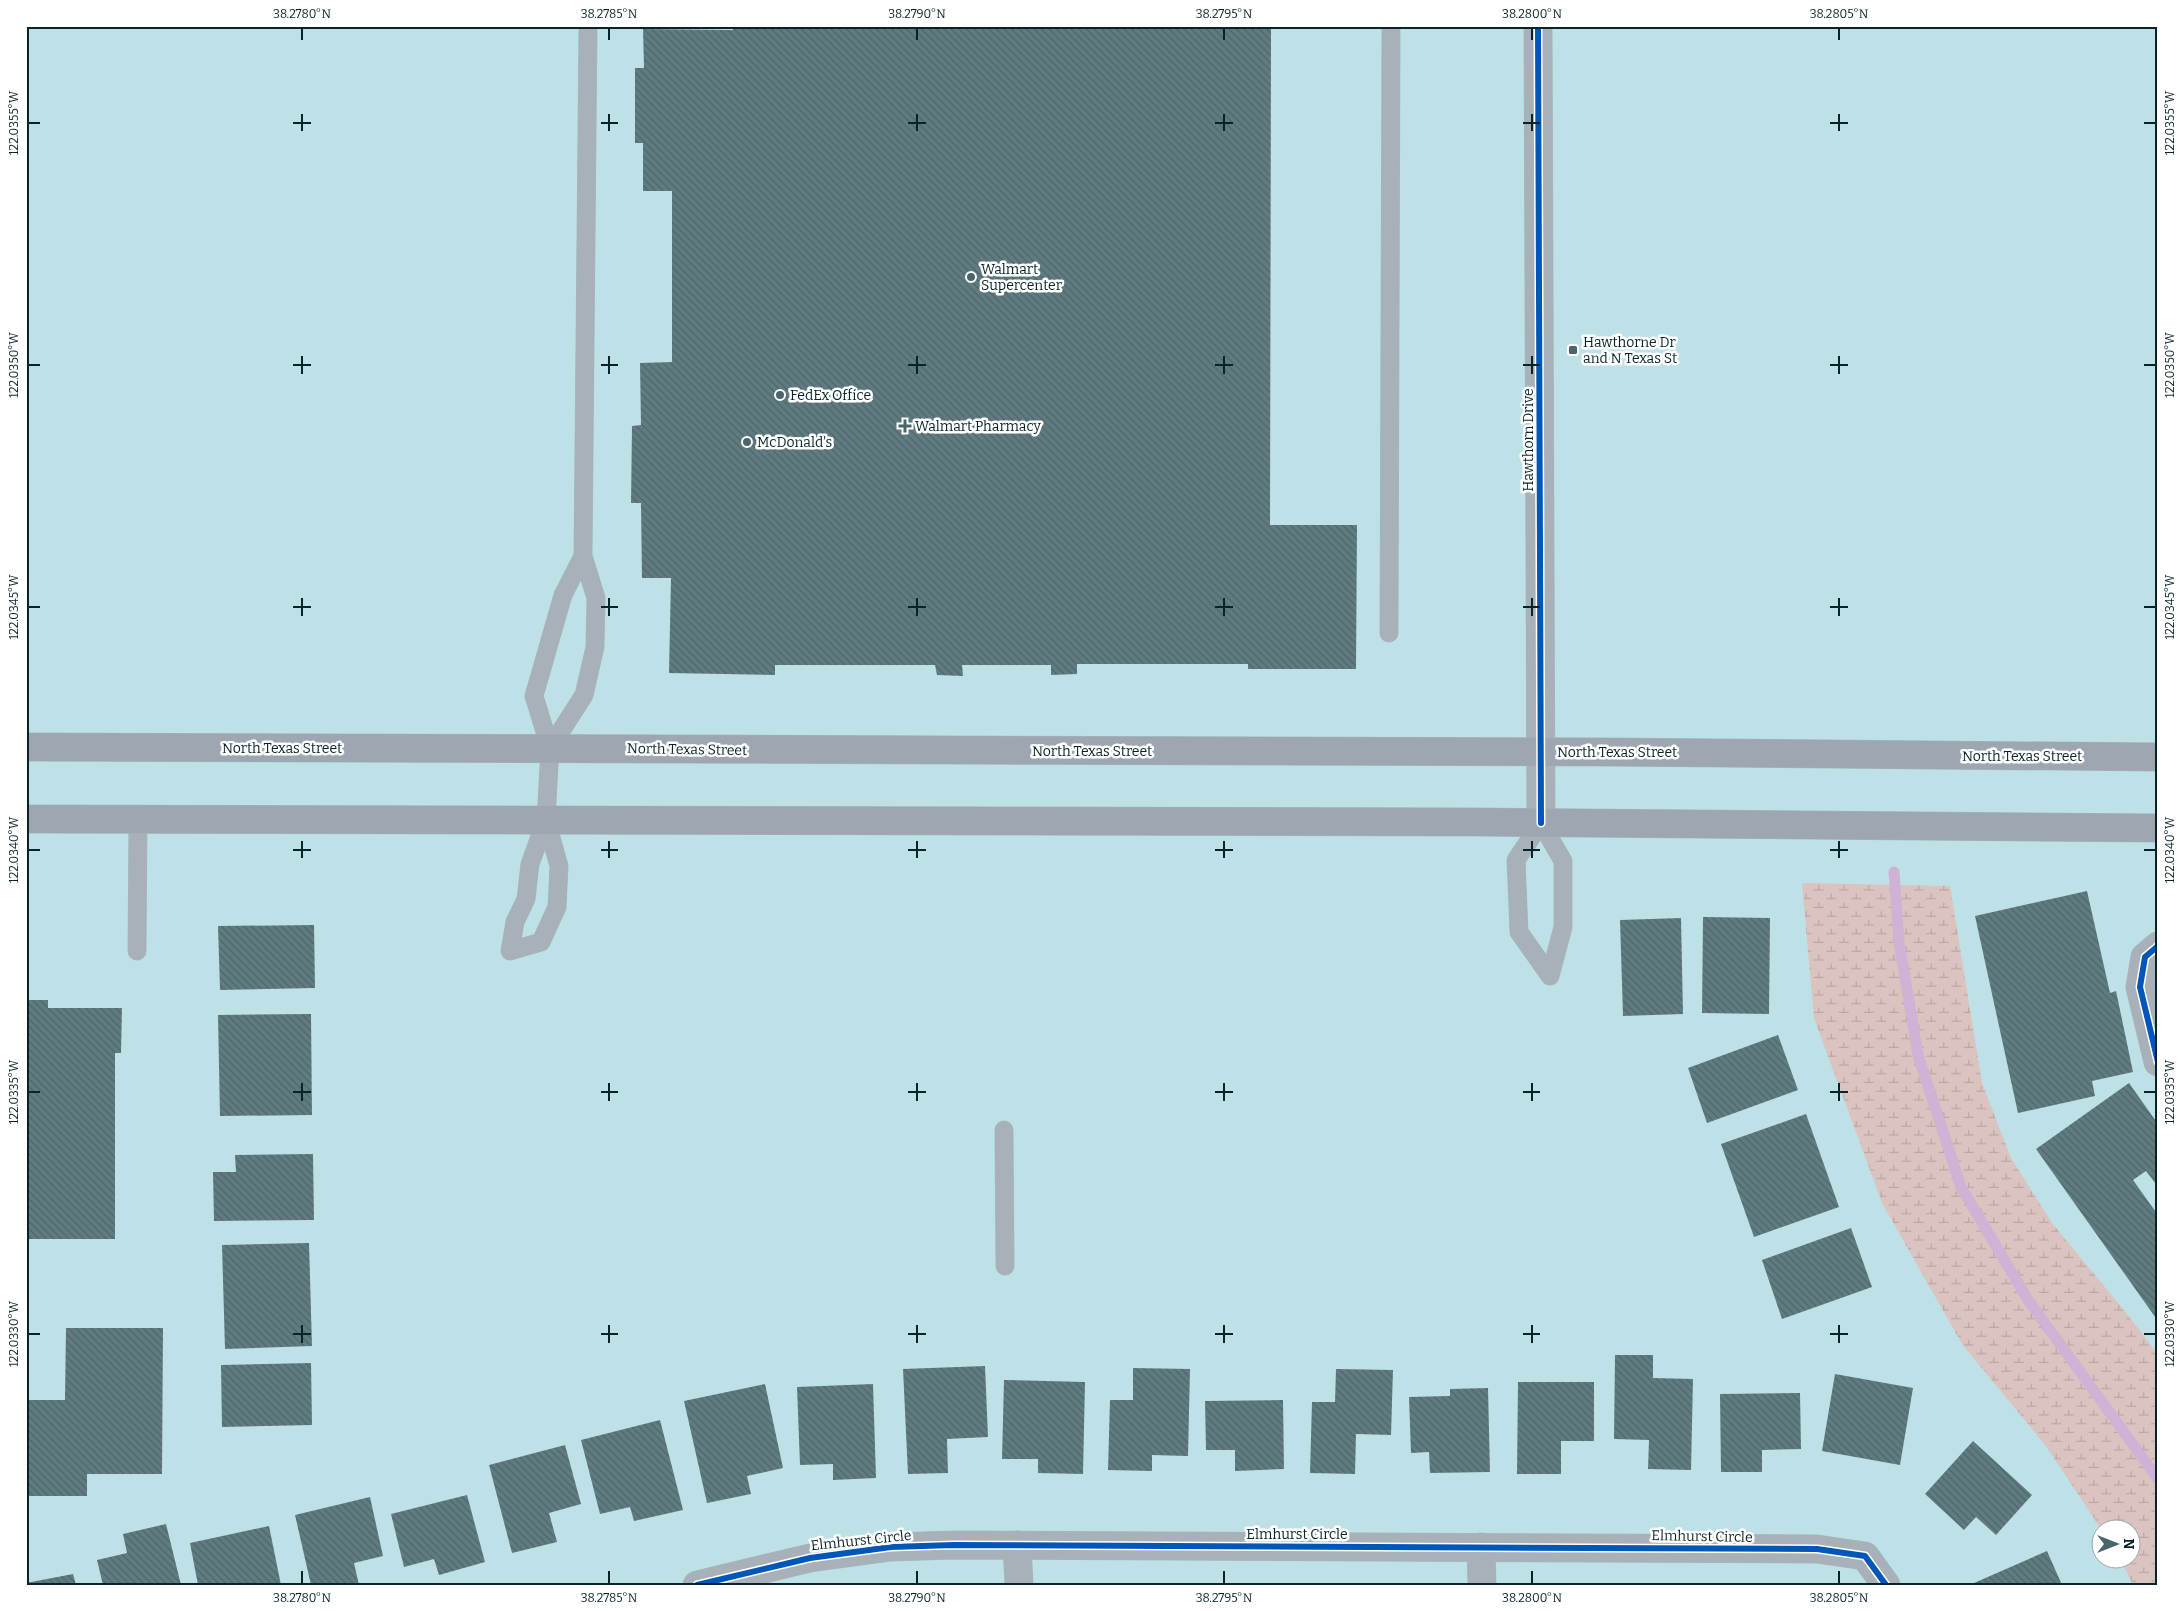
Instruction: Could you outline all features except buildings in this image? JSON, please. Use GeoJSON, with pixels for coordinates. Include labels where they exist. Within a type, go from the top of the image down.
{"type":"FeatureCollection","features":[{"type":"Feature","properties":{"kind":"main road","name":"North Texas Street"},"geometry":{"type":"LineString","coordinates":[[26,747],[1541,752],[2158,757]]}},
{"type":"Feature","properties":{"kind":"main road"},"geometry":{"type":"LineString","coordinates":[[26,819],[1542,823],[2158,828]]}},
{"type":"Feature","properties":{"kind":"street","name":"Hawthorn Drive"},"geometry":{"type":"LineString","coordinates":[[1538,26],[1542,823]]}},
{"type":"Feature","properties":{"kind":"street"},"geometry":{"type":"LineString","coordinates":[[2158,946],[2145,957],[2140,987],[2158,1062]]}},
{"type":"Feature","properties":{"kind":"street"},"geometry":{"type":"LineString","coordinates":[[1017,1546],[1019,1585]]}},
{"type":"Feature","properties":{"kind":"street","name":"Elmhurst Circle"},"geometry":{"type":"LineString","coordinates":[[697,1585],[810,1558],[891,1547],[1017,1546],[1818,1549],[1866,1556],[1886,1585]]}},
{"type":"Feature","properties":{"kind":"street"},"geometry":{"type":"LineString","coordinates":[[1481,1547],[1482,1585]]}},
{"type":"Feature","properties":{"kind":"lane"},"geometry":{"type":"LineString","coordinates":[[550,748],[584,695],[595,648],[596,598],[583,556],[588,26]]}},
{"type":"Feature","properties":{"kind":"lane"},"geometry":{"type":"LineString","coordinates":[[1389,633],[1391,26]]}},
{"type":"Feature","properties":{"kind":"lane"},"geometry":{"type":"LineString","coordinates":[[546,820],[559,866],[557,907],[541,942],[510,951],[515,922],[526,899],[530,864],[546,820],[550,748],[534,696],[563,595],[583,556]]}},
{"type":"Feature","properties":{"kind":"lane"},"geometry":{"type":"LineString","coordinates":[[137,951],[138,818]]}},
{"type":"Feature","properties":{"kind":"lane"},"geometry":{"type":"LineString","coordinates":[[1542,823],[1563,861],[1563,927],[1550,976],[1519,932],[1516,860],[1542,823]]}},
{"type":"Feature","properties":{"kind":"lane"},"geometry":{"type":"LineString","coordinates":[[1004,1130],[1005,1266]]}},
{"type":"Feature","properties":{"kind":"green space"},"geometry":{"type":"Polygon","coordinates":[[[1802,883],[1950,886],[1982,1083],[2011,1158],[2052,1223],[2158,1354],[2158,1585],[2133,1585],[2124,1568],[2142,1568],[2142,1518],[2094,1518],[2046,1446],[1962,1344],[1882,1203],[1814,1018],[1802,883]]]}},
{"type":"Feature","properties":{"kind":"waterway"},"geometry":{"type":"LineString","coordinates":[[1894,872],[1899,942],[1918,1055],[1961,1187],[2028,1300],[2158,1479]]}},
{"type":"Feature","properties":{"kind":"cycle path"},"geometry":{"type":"LineString","coordinates":[[1538,26],[1541,823]]}},
{"type":"Feature","properties":{"kind":"cycle path"},"geometry":{"type":"LineString","coordinates":[[2158,946],[2145,957],[2140,987],[2158,1062]]}},
{"type":"Feature","properties":{"kind":"cycle path"},"geometry":{"type":"LineString","coordinates":[[697,1585],[810,1558],[891,1547],[954,1545],[1817,1549],[1865,1556],[1886,1585]]}},
{"type":"Feature","properties":{"kind":"place","name":"Walmart Supercenter"},"geometry":{"type":"Point","coordinates":[971,277]}},
{"type":"Feature","properties":{"kind":"place","name":"Hawthorne Dr and N Texas St"},"geometry":{"type":"Point","coordinates":[1573,350]}},
{"type":"Feature","properties":{"kind":"place","name":"FedEx Office"},"geometry":{"type":"Point","coordinates":[780,395]}},
{"type":"Feature","properties":{"kind":"place","name":"Walmart Pharmacy"},"geometry":{"type":"Point","coordinates":[905,426]}},
{"type":"Feature","properties":{"kind":"place","name":"McDonald's"},"geometry":{"type":"Point","coordinates":[747,442]}}]}
